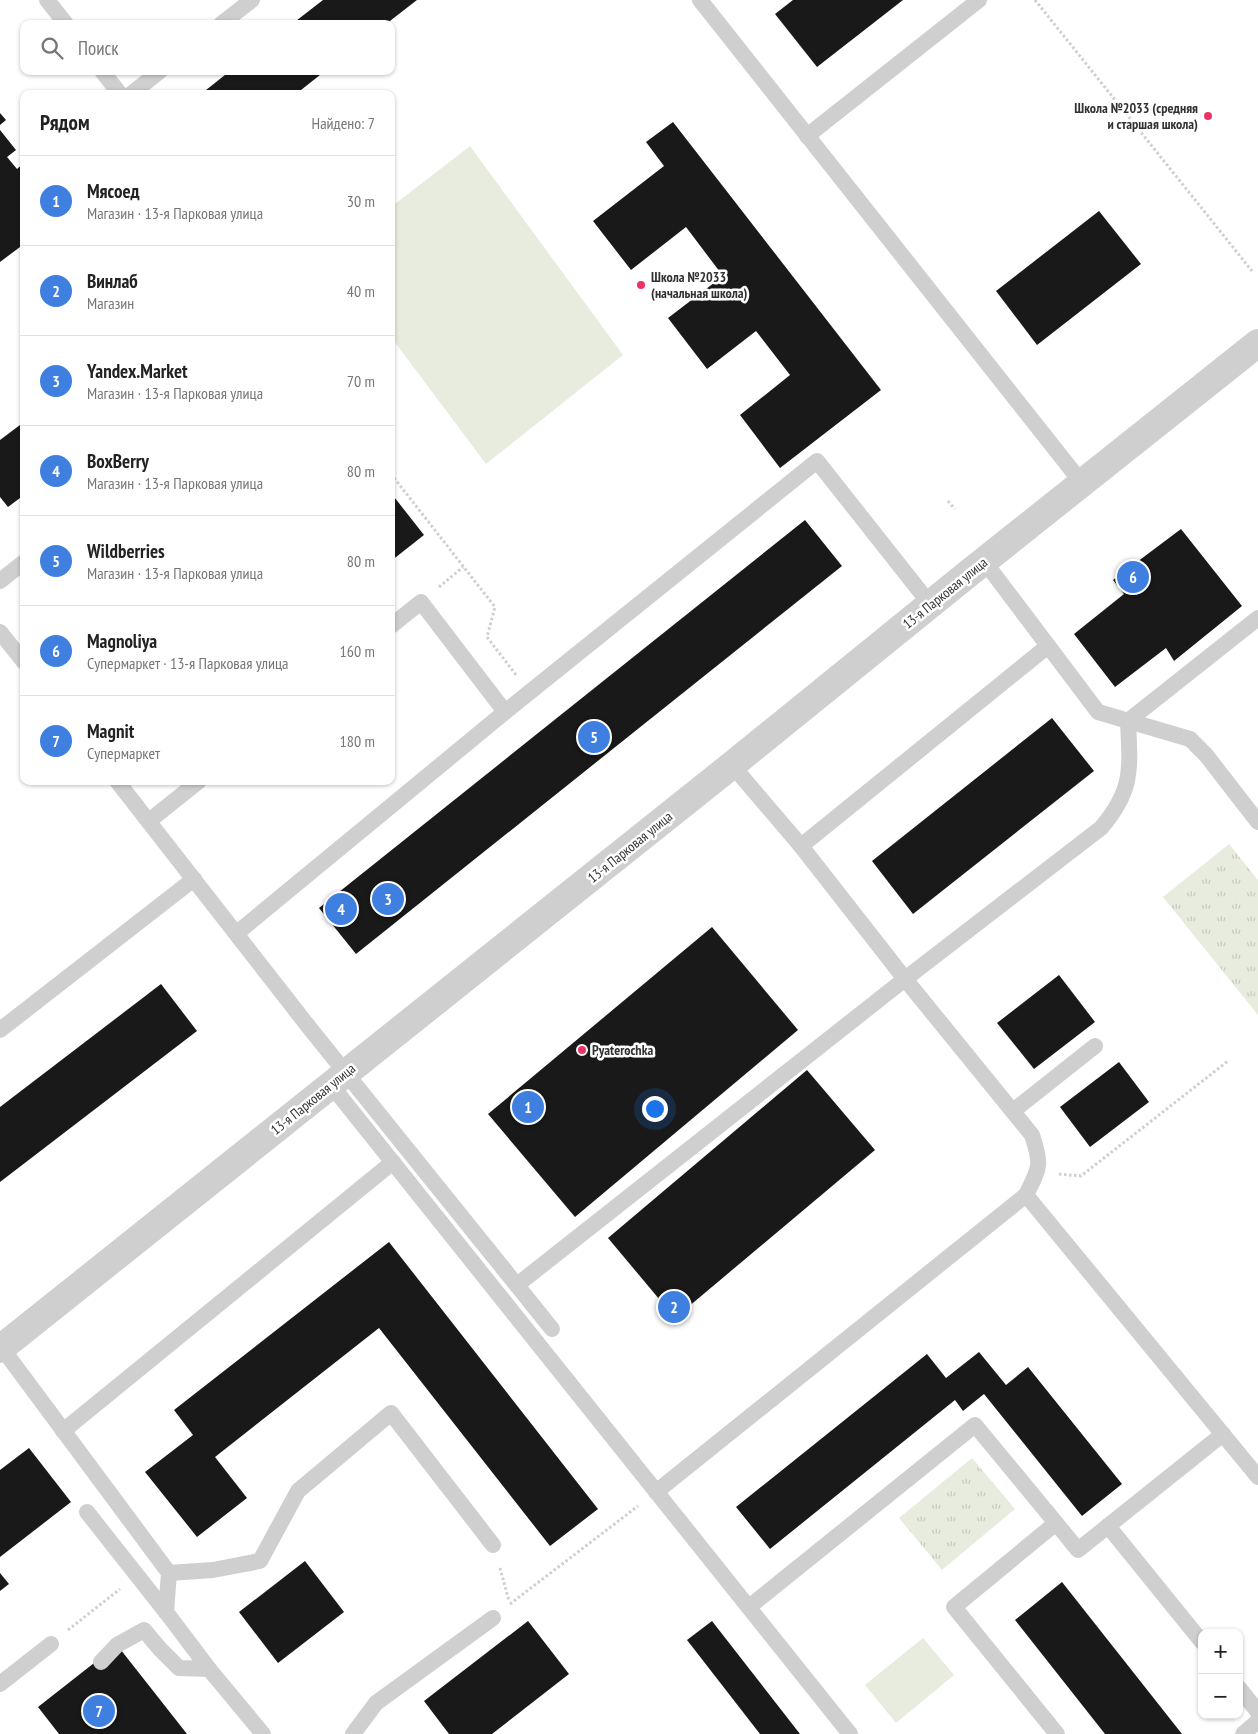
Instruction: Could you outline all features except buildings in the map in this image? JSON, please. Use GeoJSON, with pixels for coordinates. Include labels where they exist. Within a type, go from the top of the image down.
{"type":"FeatureCollection","features":[{"type":"Feature","properties":{"kind":"street","name":"13-я Парковая улица"},"geometry":{"type":"LineString","coordinates":[[1,1348],[732,765],[984,560],[1258,343]]}},
{"type":"Feature","properties":{"kind":"lane"},"geometry":{"type":"LineString","coordinates":[[47,0],[63,20]]}},
{"type":"Feature","properties":{"kind":"lane"},"geometry":{"type":"LineString","coordinates":[[226,20],[252,0]]}},
{"type":"Feature","properties":{"kind":"lane"},"geometry":{"type":"LineString","coordinates":[[700,0],[1082,483]]}},
{"type":"Feature","properties":{"kind":"lane"},"geometry":{"type":"LineString","coordinates":[[807,136],[980,0]]}},
{"type":"Feature","properties":{"kind":"lane"},"geometry":{"type":"LineString","coordinates":[[105,75],[117,90]]}},
{"type":"Feature","properties":{"kind":"lane"},"geometry":{"type":"LineString","coordinates":[[136,90],[155,75]]}},
{"type":"Feature","properties":{"kind":"lane"},"geometry":{"type":"LineString","coordinates":[[236,932],[817,461],[930,604]]}},
{"type":"Feature","properties":{"kind":"lane"},"geometry":{"type":"LineString","coordinates":[[984,560],[1098,712],[1190,739],[1206,755],[1258,822]]}},
{"type":"Feature","properties":{"kind":"lane"},"geometry":{"type":"LineString","coordinates":[[0,581],[20,565]]}},
{"type":"Feature","properties":{"kind":"lane"},"geometry":{"type":"LineString","coordinates":[[395,623],[421,602],[505,712]]}},
{"type":"Feature","properties":{"kind":"lane"},"geometry":{"type":"LineString","coordinates":[[1128,721],[1258,618]]}},
{"type":"Feature","properties":{"kind":"lane"},"geometry":{"type":"LineString","coordinates":[[0,632],[20,657]]}},
{"type":"Feature","properties":{"kind":"lane"},"geometry":{"type":"LineString","coordinates":[[800,846],[1048,646]]}},
{"type":"Feature","properties":{"kind":"lane"},"geometry":{"type":"LineString","coordinates":[[517,1285],[1106,823],[1115,812],[1126,788],[1130,763],[1128,721]]}},
{"type":"Feature","properties":{"kind":"lane"},"geometry":{"type":"LineString","coordinates":[[656,1492],[1026,1195],[1038,1171],[1039,1155],[1032,1135],[800,846],[732,765]]}},
{"type":"Feature","properties":{"kind":"lane"},"geometry":{"type":"LineString","coordinates":[[121,785],[236,932],[393,1162],[850,1734]]}},
{"type":"Feature","properties":{"kind":"lane"},"geometry":{"type":"LineString","coordinates":[[149,821],[194,785]]}},
{"type":"Feature","properties":{"kind":"lane"},"geometry":{"type":"LineString","coordinates":[[0,1030],[194,879]]}},
{"type":"Feature","properties":{"kind":"lane"},"geometry":{"type":"LineString","coordinates":[[1013,1111],[1095,1046]]}},
{"type":"Feature","properties":{"kind":"lane"},"geometry":{"type":"LineString","coordinates":[[338,1079],[517,1285],[552,1329]]}},
{"type":"Feature","properties":{"kind":"lane"},"geometry":{"type":"LineString","coordinates":[[63,1431],[393,1162]]}},
{"type":"Feature","properties":{"kind":"lane"},"geometry":{"type":"LineString","coordinates":[[1026,1195],[1258,1477]]}},
{"type":"Feature","properties":{"kind":"lane"},"geometry":{"type":"LineString","coordinates":[[1,1348],[169,1574],[166,1612]]}},
{"type":"Feature","properties":{"kind":"lane"},"geometry":{"type":"LineString","coordinates":[[169,1574],[213,1570],[260,1561],[298,1491],[391,1413],[493,1545]]}},
{"type":"Feature","properties":{"kind":"lane"},"geometry":{"type":"LineString","coordinates":[[749,1607],[975,1424],[1078,1550],[1223,1434]]}},
{"type":"Feature","properties":{"kind":"lane"},"geometry":{"type":"LineString","coordinates":[[87,1512],[138,1575],[209,1669],[263,1734]]}},
{"type":"Feature","properties":{"kind":"lane"},"geometry":{"type":"LineString","coordinates":[[1056,1523],[954,1608],[1057,1734]]}},
{"type":"Feature","properties":{"kind":"lane"},"geometry":{"type":"LineString","coordinates":[[1108,1526],[1198,1637]]}},
{"type":"Feature","properties":{"kind":"lane"},"geometry":{"type":"LineString","coordinates":[[353,1734],[376,1703],[493,1618]]}},
{"type":"Feature","properties":{"kind":"lane"},"geometry":{"type":"LineString","coordinates":[[101,1662],[117,1645],[144,1630],[179,1668],[209,1669]]}},
{"type":"Feature","properties":{"kind":"lane"},"geometry":{"type":"LineString","coordinates":[[0,1684],[51,1644]]}},
{"type":"Feature","properties":{"kind":"lane"},"geometry":{"type":"LineString","coordinates":[[1243,1693],[1258,1712]]}},
{"type":"Feature","properties":{"kind":"lane"},"geometry":{"type":"LineString","coordinates":[[1243,1734],[1258,1721]]}},
{"type":"Feature","properties":{"kind":"path"},"geometry":{"type":"LineString","coordinates":[[1035,0],[1252,270]]}},
{"type":"Feature","properties":{"kind":"path"},"geometry":{"type":"LineString","coordinates":[[395,479],[495,607],[487,637],[529,693]]}},
{"type":"Feature","properties":{"kind":"path"},"geometry":{"type":"LineString","coordinates":[[948,501],[955,509]]}},
{"type":"Feature","properties":{"kind":"path"},"geometry":{"type":"LineString","coordinates":[[421,602],[463,567]]}},
{"type":"Feature","properties":{"kind":"path"},"geometry":{"type":"LineString","coordinates":[[493,1618],[656,1492]]}},
{"type":"Feature","properties":{"kind":"path"},"geometry":{"type":"LineString","coordinates":[[493,1545],[510,1604]]}},
{"type":"Feature","properties":{"kind":"path"},"geometry":{"type":"LineString","coordinates":[[51,1644],[138,1575]]}},
{"type":"Feature","properties":{"kind":"green space"},"geometry":{"type":"Polygon","coordinates":[[[470,146],[623,355],[486,464],[395,342],[395,204],[470,146]]]}},
{"type":"Feature","properties":{"kind":"green space"},"geometry":{"type":"Polygon","coordinates":[[[1229,844],[1258,880],[1258,1015],[1163,897],[1229,844]]]}},
{"type":"Feature","properties":{"kind":"green space"},"geometry":{"type":"Polygon","coordinates":[[[972,1458],[1015,1509],[942,1570],[899,1518],[972,1458]]]}},
{"type":"Feature","properties":{"kind":"green space"},"geometry":{"type":"Polygon","coordinates":[[[923,1638],[954,1675],[896,1723],[865,1685],[923,1638]]]}},
{"type":"Feature","properties":{"kind":"place","name":"Школа №2033 (средняя и старшая школа)"},"geometry":{"type":"Point","coordinates":[1208,116]}},
{"type":"Feature","properties":{"kind":"place","name":"Школа №2033 (начальная школа)"},"geometry":{"type":"Point","coordinates":[641,285]}},
{"type":"Feature","properties":{"kind":"place","name":"Magnoliya"},"geometry":{"type":"Point","coordinates":[1133,577]}},
{"type":"Feature","properties":{"kind":"place","name":"Wildberries"},"geometry":{"type":"Point","coordinates":[594,737]}},
{"type":"Feature","properties":{"kind":"place","name":"Yandex.Market"},"geometry":{"type":"Point","coordinates":[388,899]}},
{"type":"Feature","properties":{"kind":"place","name":"BoxBerry"},"geometry":{"type":"Point","coordinates":[341,909]}},
{"type":"Feature","properties":{"kind":"place","name":"Pyaterochka"},"geometry":{"type":"Point","coordinates":[582,1050]}},
{"type":"Feature","properties":{"kind":"place","name":"Мясоед"},"geometry":{"type":"Point","coordinates":[528,1107]}},
{"type":"Feature","properties":{"kind":"place","name":"Винлаб"},"geometry":{"type":"Point","coordinates":[674,1307]}},
{"type":"Feature","properties":{"kind":"place","name":"Magnit"},"geometry":{"type":"Point","coordinates":[99,1711]}}]}
